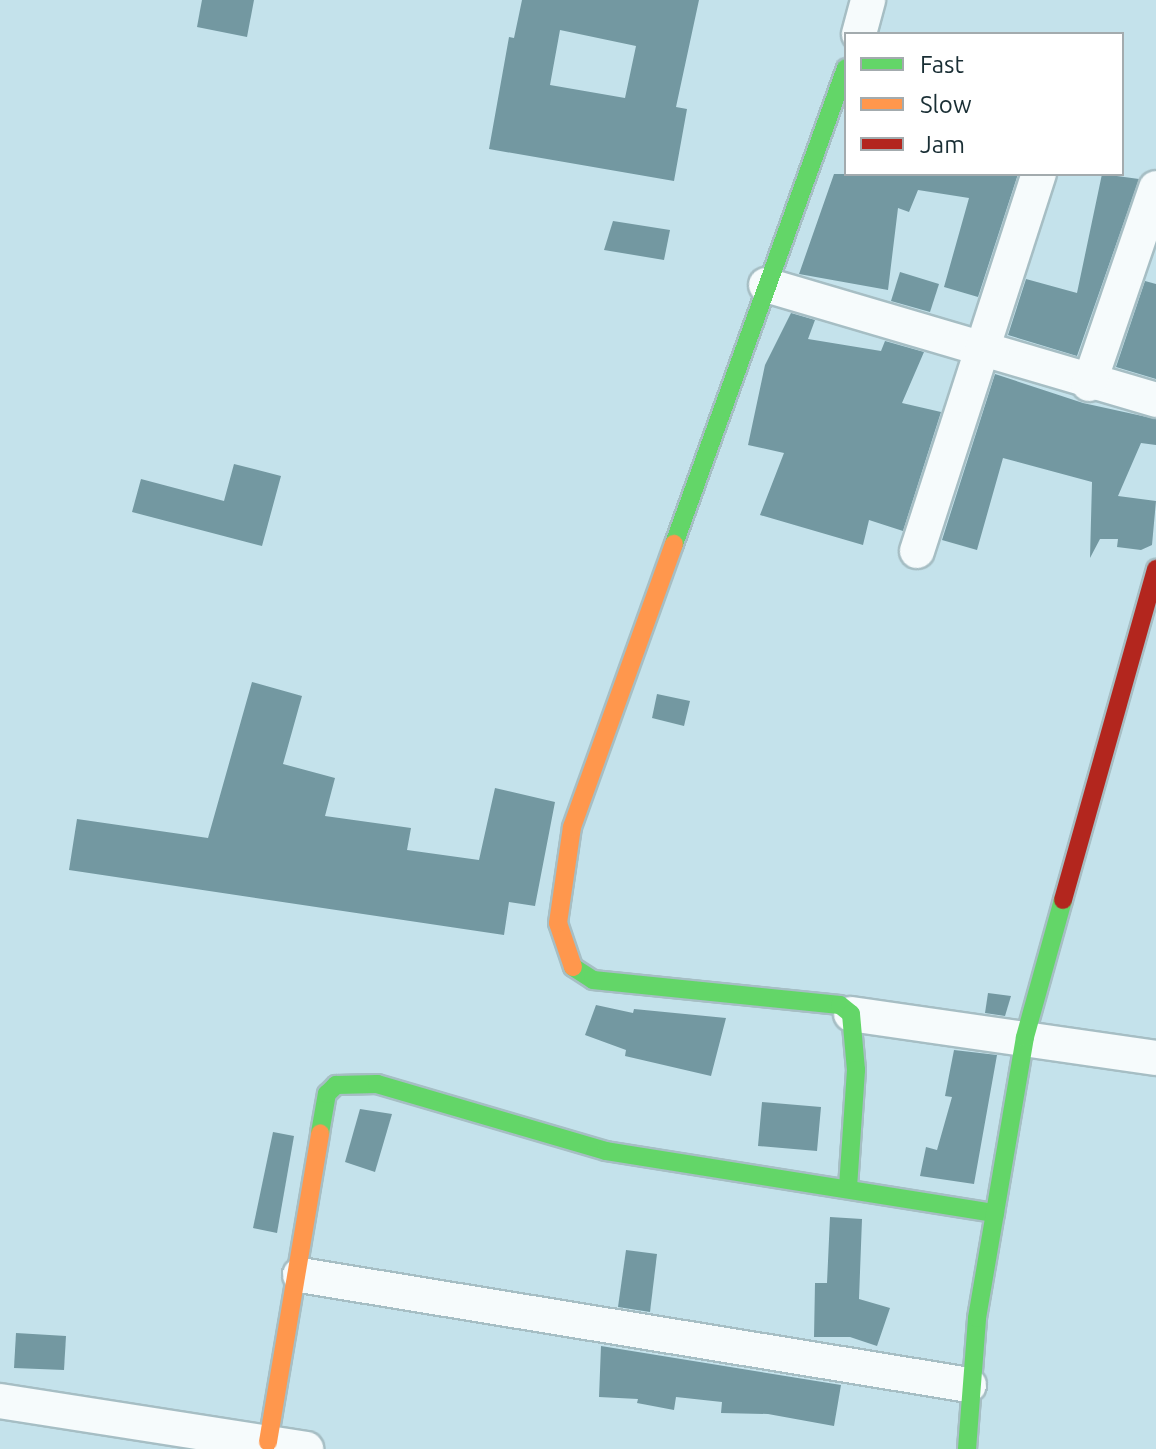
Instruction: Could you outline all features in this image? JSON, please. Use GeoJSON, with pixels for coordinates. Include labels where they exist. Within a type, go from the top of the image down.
{"type":"FeatureCollection","features":[{"type":"Feature","properties":{"kind":"street"},"geometry":{"type":"LineString","coordinates":[[860,32],[868,0]]}},
{"type":"Feature","properties":{"kind":"street"},"geometry":{"type":"LineString","coordinates":[[844,73],[572,827],[558,939],[580,975],[604,983],[823,1002],[840,1005],[851,1014],[1156,1058]]}},
{"type":"Feature","properties":{"kind":"street"},"geometry":{"type":"LineString","coordinates":[[917,551],[1038,176]]}},
{"type":"Feature","properties":{"kind":"street"},"geometry":{"type":"LineString","coordinates":[[1089,384],[1156,188]]}},
{"type":"Feature","properties":{"kind":"street"},"geometry":{"type":"LineString","coordinates":[[766,285],[981,346],[1089,384],[1156,400]]}},
{"type":"Feature","properties":{"kind":"street"},"geometry":{"type":"LineString","coordinates":[[967,1449],[969,1385],[1025,1037],[1156,569]]}},
{"type":"Feature","properties":{"kind":"street"},"geometry":{"type":"LineString","coordinates":[[848,1187],[856,1070],[851,1014]]}},
{"type":"Feature","properties":{"kind":"street"},"geometry":{"type":"LineString","coordinates":[[268,1442],[300,1275],[327,1094],[352,1081],[606,1151],[848,1187],[995,1213]]}},
{"type":"Feature","properties":{"kind":"street"},"geometry":{"type":"LineString","coordinates":[[300,1275],[969,1385]]}},
{"type":"Feature","properties":{"kind":"street"},"geometry":{"type":"LineString","coordinates":[[0,1401],[179,1438],[268,1442],[306,1449]]}},
{"type":"Feature","properties":{"kind":"building"},"geometry":{"type":"Polygon","coordinates":[[[202,0],[254,0],[247,37],[197,27],[202,0]]]}},
{"type":"Feature","properties":{"kind":"building"},"geometry":{"type":"Polygon","coordinates":[[[522,0],[699,0],[676,107],[687,109],[674,181],[489,149],[509,37],[514,38],[522,0]],[[560,30],[550,85],[625,98],[636,46],[560,30]]]}},
{"type":"Feature","properties":{"kind":"building"},"geometry":{"type":"Polygon","coordinates":[[[834,174],[1017,176],[978,297],[944,287],[969,198],[918,190],[909,212],[898,208],[888,290],[799,274],[834,174]]]}},
{"type":"Feature","properties":{"kind":"building"},"geometry":{"type":"Polygon","coordinates":[[[1102,176],[1139,179],[1077,356],[1008,335],[1026,279],[1077,293],[1102,176]]]}},
{"type":"Feature","properties":{"kind":"building"},"geometry":{"type":"Polygon","coordinates":[[[613,221],[670,230],[664,260],[604,250],[613,221]]]}},
{"type":"Feature","properties":{"kind":"building"},"geometry":{"type":"Polygon","coordinates":[[[900,272],[939,284],[930,312],[891,301],[900,272]]]}},
{"type":"Feature","properties":{"kind":"building"},"geometry":{"type":"Polygon","coordinates":[[[1145,281],[1156,284],[1156,379],[1116,367],[1145,281]]]}},
{"type":"Feature","properties":{"kind":"building"},"geometry":{"type":"Polygon","coordinates":[[[791,313],[815,320],[808,339],[881,351],[885,341],[924,352],[902,403],[941,412],[903,531],[869,520],[863,545],[760,515],[784,453],[748,445],[765,365],[791,313]]]}},
{"type":"Feature","properties":{"kind":"building"},"geometry":{"type":"Polygon","coordinates":[[[995,374],[1083,403],[1156,419],[1156,445],[1141,443],[1118,496],[1156,501],[1152,545],[1141,550],[1117,547],[1118,539],[1100,539],[1090,558],[1092,482],[1003,458],[977,550],[942,540],[995,374]]]}},
{"type":"Feature","properties":{"kind":"building"},"geometry":{"type":"Polygon","coordinates":[[[234,464],[281,476],[262,546],[132,512],[141,479],[224,501],[234,464]]]}},
{"type":"Feature","properties":{"kind":"building"},"geometry":{"type":"Polygon","coordinates":[[[252,682],[302,696],[283,764],[335,778],[325,816],[411,828],[407,850],[479,860],[495,788],[555,802],[535,906],[509,902],[504,935],[69,870],[77,819],[208,838],[252,682]]]}},
{"type":"Feature","properties":{"kind":"building"},"geometry":{"type":"Polygon","coordinates":[[[657,694],[690,701],[684,726],[652,718],[657,694]]]}},
{"type":"Feature","properties":{"kind":"building"},"geometry":{"type":"Polygon","coordinates":[[[988,993],[1011,996],[1005,1016],[985,1013],[988,993]]]}},
{"type":"Feature","properties":{"kind":"building"},"geometry":{"type":"Polygon","coordinates":[[[596,1005],[633,1013],[634,1009],[726,1018],[711,1076],[625,1056],[626,1050],[585,1035],[596,1005]]]}},
{"type":"Feature","properties":{"kind":"building"},"geometry":{"type":"Polygon","coordinates":[[[954,1050],[997,1055],[974,1184],[920,1176],[926,1147],[937,1150],[952,1097],[945,1096],[954,1050]]]}},
{"type":"Feature","properties":{"kind":"building"},"geometry":{"type":"Polygon","coordinates":[[[762,1102],[821,1107],[817,1151],[758,1146],[762,1102]]]}},
{"type":"Feature","properties":{"kind":"building"},"geometry":{"type":"Polygon","coordinates":[[[360,1109],[392,1114],[375,1172],[345,1162],[360,1109]]]}},
{"type":"Feature","properties":{"kind":"building"},"geometry":{"type":"Polygon","coordinates":[[[273,1132],[294,1136],[277,1233],[253,1228],[273,1132]]]}},
{"type":"Feature","properties":{"kind":"building"},"geometry":{"type":"Polygon","coordinates":[[[830,1217],[862,1219],[859,1299],[890,1308],[877,1346],[850,1337],[814,1337],[815,1283],[827,1283],[830,1217]]]}},
{"type":"Feature","properties":{"kind":"building"},"geometry":{"type":"Polygon","coordinates":[[[626,1250],[657,1254],[650,1312],[618,1307],[626,1250]]]}},
{"type":"Feature","properties":{"kind":"building"},"geometry":{"type":"Polygon","coordinates":[[[16,1333],[66,1336],[64,1370],[14,1368],[16,1333]]]}},
{"type":"Feature","properties":{"kind":"building"},"geometry":{"type":"Polygon","coordinates":[[[601,1346],[841,1385],[834,1426],[768,1414],[721,1413],[722,1402],[676,1397],[674,1410],[637,1403],[638,1399],[599,1397],[601,1346]]]}},
{"type":"Feature","properties":{"kind":"traffic: fast"},"geometry":{"type":"LineString","coordinates":[[674,544],[844,74]]}},
{"type":"Feature","properties":{"kind":"traffic: fast"},"geometry":{"type":"LineString","coordinates":[[967,1449],[977,1318],[1025,1037],[1063,900]]}},
{"type":"Feature","properties":{"kind":"traffic: fast"},"geometry":{"type":"LineString","coordinates":[[573,967],[593,980],[840,1005],[851,1014],[856,1070],[848,1187]]}},
{"type":"Feature","properties":{"kind":"traffic: fast"},"geometry":{"type":"LineString","coordinates":[[320,1133],[327,1094],[336,1085],[377,1084],[606,1151],[995,1213]]}},
{"type":"Feature","properties":{"kind":"traffic: slow"},"geometry":{"type":"LineString","coordinates":[[573,967],[558,923],[572,827],[674,544]]}},
{"type":"Feature","properties":{"kind":"traffic: slow"},"geometry":{"type":"LineString","coordinates":[[268,1442],[320,1133]]}},
{"type":"Feature","properties":{"kind":"traffic: jam"},"geometry":{"type":"LineString","coordinates":[[1063,900],[1156,569]]}}]}
